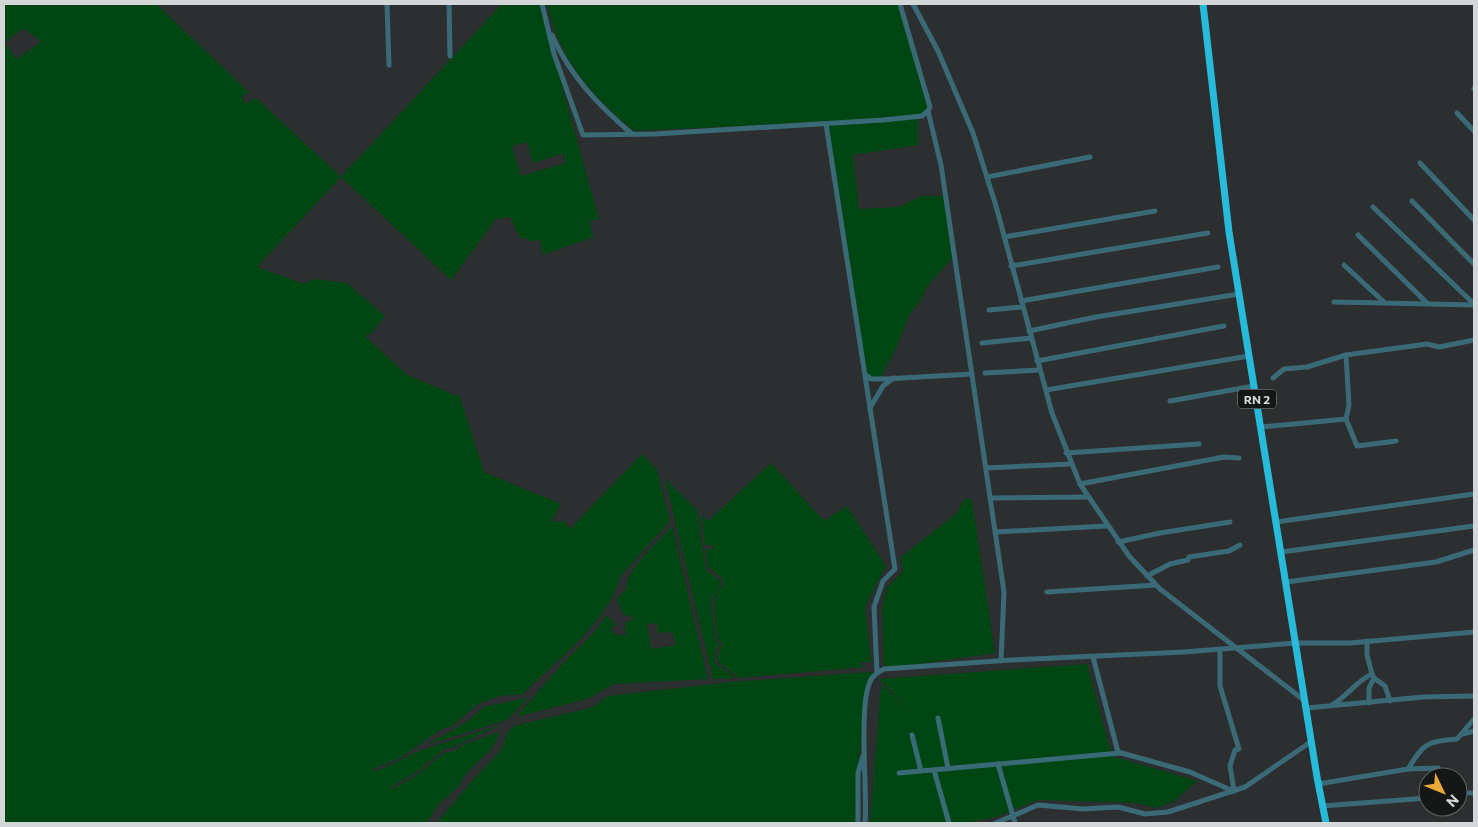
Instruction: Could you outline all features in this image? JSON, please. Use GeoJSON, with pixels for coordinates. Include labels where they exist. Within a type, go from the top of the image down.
{"type":"FeatureCollection","features":[{"type":"Feature","properties":{"kind":"highway","name":"RN 2"},"geometry":{"type":"LineString","coordinates":[[1203,4],[1229,232],[1318,784],[1326,823]]}},
{"type":"Feature","properties":{"kind":"street"},"geometry":{"type":"LineString","coordinates":[[387,4],[390,65]]}},
{"type":"Feature","properties":{"kind":"street"},"geometry":{"type":"LineString","coordinates":[[449,4],[450,56]]}},
{"type":"Feature","properties":{"kind":"street"},"geometry":{"type":"LineString","coordinates":[[542,4],[554,54],[583,135],[826,124],[922,116],[928,111]]}},
{"type":"Feature","properties":{"kind":"street"},"geometry":{"type":"LineString","coordinates":[[900,4],[930,107],[928,111],[941,165],[1004,592],[1001,661]]}},
{"type":"Feature","properties":{"kind":"street"},"geometry":{"type":"LineString","coordinates":[[913,4],[954,84],[973,134],[1004,237],[1037,361],[1070,464],[1080,484],[1118,542],[1156,586],[1306,705],[1369,704],[1423,697],[1474,696]]}},
{"type":"Feature","properties":{"kind":"street"},"geometry":{"type":"LineString","coordinates":[[545,16],[563,61],[605,112],[632,134]]}},
{"type":"Feature","properties":{"kind":"street"},"geometry":{"type":"LineString","coordinates":[[1457,112],[1474,131]]}},
{"type":"Feature","properties":{"kind":"street"},"geometry":{"type":"LineString","coordinates":[[826,124],[895,569],[884,580],[874,607],[877,673]]}},
{"type":"Feature","properties":{"kind":"street"},"geometry":{"type":"LineString","coordinates":[[986,177],[1090,157]]}},
{"type":"Feature","properties":{"kind":"street"},"geometry":{"type":"LineString","coordinates":[[1420,163],[1474,220]]}},
{"type":"Feature","properties":{"kind":"street"},"geometry":{"type":"LineString","coordinates":[[1412,201],[1474,264]]}},
{"type":"Feature","properties":{"kind":"street"},"geometry":{"type":"LineString","coordinates":[[1373,207],[1474,304]]}},
{"type":"Feature","properties":{"kind":"street"},"geometry":{"type":"LineString","coordinates":[[1004,237],[1155,211]]}},
{"type":"Feature","properties":{"kind":"street"},"geometry":{"type":"LineString","coordinates":[[1011,266],[1208,233]]}},
{"type":"Feature","properties":{"kind":"street"},"geometry":{"type":"LineString","coordinates":[[1358,235],[1428,303]]}},
{"type":"Feature","properties":{"kind":"street"},"geometry":{"type":"LineString","coordinates":[[1344,265],[1385,303]]}},
{"type":"Feature","properties":{"kind":"street"},"geometry":{"type":"LineString","coordinates":[[1021,300],[1218,267]]}},
{"type":"Feature","properties":{"kind":"street"},"geometry":{"type":"LineString","coordinates":[[1029,331],[1096,317],[1239,294]]}},
{"type":"Feature","properties":{"kind":"street"},"geometry":{"type":"LineString","coordinates":[[1334,302],[1474,304]]}},
{"type":"Feature","properties":{"kind":"street"},"geometry":{"type":"LineString","coordinates":[[989,310],[1022,307]]}},
{"type":"Feature","properties":{"kind":"street"},"geometry":{"type":"LineString","coordinates":[[1037,361],[1224,326]]}},
{"type":"Feature","properties":{"kind":"street"},"geometry":{"type":"LineString","coordinates":[[982,343],[1031,338]]}},
{"type":"Feature","properties":{"kind":"street"},"geometry":{"type":"LineString","coordinates":[[1273,378],[1284,369],[1307,368],[1346,355],[1427,344],[1439,347],[1474,340]]}},
{"type":"Feature","properties":{"kind":"street"},"geometry":{"type":"LineString","coordinates":[[1346,355],[1350,405],[1346,419],[1357,446],[1396,441]]}},
{"type":"Feature","properties":{"kind":"street"},"geometry":{"type":"LineString","coordinates":[[1046,390],[1249,356]]}},
{"type":"Feature","properties":{"kind":"street"},"geometry":{"type":"LineString","coordinates":[[985,373],[1040,370]]}},
{"type":"Feature","properties":{"kind":"street"},"geometry":{"type":"LineString","coordinates":[[866,375],[872,379],[972,374]]}},
{"type":"Feature","properties":{"kind":"street"},"geometry":{"type":"LineString","coordinates":[[870,408],[883,386],[894,378]]}},
{"type":"Feature","properties":{"kind":"street"},"geometry":{"type":"LineString","coordinates":[[1170,401],[1254,386]]}},
{"type":"Feature","properties":{"kind":"street"},"geometry":{"type":"LineString","coordinates":[[1261,427],[1346,419]]}},
{"type":"Feature","properties":{"kind":"street"},"geometry":{"type":"LineString","coordinates":[[1066,453],[1199,444]]}},
{"type":"Feature","properties":{"kind":"street"},"geometry":{"type":"LineString","coordinates":[[1080,484],[1224,457],[1239,458]]}},
{"type":"Feature","properties":{"kind":"street"},"geometry":{"type":"LineString","coordinates":[[986,468],[1070,464]]}},
{"type":"Feature","properties":{"kind":"street"},"geometry":{"type":"LineString","coordinates":[[1276,522],[1474,494]]}},
{"type":"Feature","properties":{"kind":"street"},"geometry":{"type":"LineString","coordinates":[[991,498],[1088,497]]}},
{"type":"Feature","properties":{"kind":"street"},"geometry":{"type":"LineString","coordinates":[[1118,542],[1230,522]]}},
{"type":"Feature","properties":{"kind":"street"},"geometry":{"type":"LineString","coordinates":[[996,532],[1106,526]]}},
{"type":"Feature","properties":{"kind":"street"},"geometry":{"type":"LineString","coordinates":[[1281,552],[1474,526]]}},
{"type":"Feature","properties":{"kind":"street"},"geometry":{"type":"LineString","coordinates":[[1147,576],[1170,564],[1188,560],[1189,557],[1230,551],[1240,545]]}},
{"type":"Feature","properties":{"kind":"street"},"geometry":{"type":"LineString","coordinates":[[1286,582],[1436,562],[1474,550]]}},
{"type":"Feature","properties":{"kind":"street"},"geometry":{"type":"LineString","coordinates":[[1047,592],[1156,586]]}},
{"type":"Feature","properties":{"kind":"street"},"geometry":{"type":"LineString","coordinates":[[865,823],[866,776],[864,754],[868,690],[872,679],[884,669],[1001,661],[1093,658],[1296,643],[1367,642],[1474,632]]}},
{"type":"Feature","properties":{"kind":"street"},"geometry":{"type":"LineString","coordinates":[[1367,642],[1367,655],[1373,676],[1369,688],[1369,704]]}},
{"type":"Feature","properties":{"kind":"street"},"geometry":{"type":"LineString","coordinates":[[1220,649],[1220,686],[1239,749],[1235,750],[1230,766],[1234,791]]}},
{"type":"Feature","properties":{"kind":"street"},"geometry":{"type":"LineString","coordinates":[[1093,658],[1116,749],[1120,754]]}},
{"type":"Feature","properties":{"kind":"street"},"geometry":{"type":"LineString","coordinates":[[1330,706],[1345,698],[1364,677],[1373,676],[1386,686],[1390,701]]}},
{"type":"Feature","properties":{"kind":"street"},"geometry":{"type":"LineString","coordinates":[[938,718],[948,768]]}},
{"type":"Feature","properties":{"kind":"street"},"geometry":{"type":"LineString","coordinates":[[1408,769],[1423,747],[1432,741],[1457,739],[1474,719]]}},
{"type":"Feature","properties":{"kind":"street"},"geometry":{"type":"LineString","coordinates":[[1461,734],[1474,731]]}},
{"type":"Feature","properties":{"kind":"street"},"geometry":{"type":"LineString","coordinates":[[912,735],[921,771]]}},
{"type":"Feature","properties":{"kind":"street"},"geometry":{"type":"LineString","coordinates":[[996,823],[1038,806],[1083,809],[1118,807],[1145,814],[1157,814],[1234,791],[1255,781],[1312,742]]}},
{"type":"Feature","properties":{"kind":"street"},"geometry":{"type":"LineString","coordinates":[[858,823],[858,773],[864,754]]}},
{"type":"Feature","properties":{"kind":"street"},"geometry":{"type":"LineString","coordinates":[[899,774],[948,768],[1120,754],[1190,772],[1234,791]]}},
{"type":"Feature","properties":{"kind":"street"},"geometry":{"type":"LineString","coordinates":[[998,764],[1015,823]]}},
{"type":"Feature","properties":{"kind":"street"},"geometry":{"type":"LineString","coordinates":[[1318,784],[1418,769]]}},
{"type":"Feature","properties":{"kind":"street"},"geometry":{"type":"LineString","coordinates":[[934,770],[949,823]]}},
{"type":"Feature","properties":{"kind":"street"},"geometry":{"type":"LineString","coordinates":[[1322,806],[1418,799]]}},
{"type":"Feature","properties":{"kind":"green space"},"geometry":{"type":"Polygon","coordinates":[[[4,4],[156,4],[249,92],[242,96],[245,104],[256,98],[341,177],[257,267],[304,284],[313,279],[347,283],[385,316],[372,333],[365,336],[407,375],[460,397],[484,472],[561,504],[551,522],[564,521],[570,529],[642,454],[657,470],[670,521],[620,577],[614,594],[605,610],[579,640],[523,694],[499,696],[478,704],[452,726],[442,729],[400,758],[373,769],[375,772],[419,751],[503,724],[451,748],[445,748],[418,771],[391,787],[393,789],[417,775],[445,752],[452,752],[465,744],[499,732],[496,741],[489,751],[465,775],[459,786],[438,805],[428,821],[430,823],[4,823],[4,4]],[[24,28],[4,42],[16,59],[41,42],[24,28]]]}},
{"type":"Feature","properties":{"kind":"green space"},"geometry":{"type":"Polygon","coordinates":[[[502,4],[539,4],[599,219],[590,221],[593,237],[543,255],[540,240],[528,241],[528,238],[521,239],[510,217],[496,219],[451,280],[341,177],[502,4]],[[527,142],[512,146],[521,176],[565,163],[563,153],[533,163],[527,142]]]}},
{"type":"Feature","properties":{"kind":"green space"},"geometry":{"type":"Polygon","coordinates":[[[547,4],[899,4],[930,107],[918,117],[918,145],[853,155],[859,209],[899,207],[922,196],[945,196],[954,256],[926,288],[920,302],[910,313],[897,346],[880,379],[866,375],[826,124],[880,119],[634,131],[604,104],[579,75],[560,43],[547,4]]]}},
{"type":"Feature","properties":{"kind":"green space"},"geometry":{"type":"Polygon","coordinates":[[[771,463],[824,521],[847,506],[886,566],[865,607],[871,662],[859,662],[864,667],[739,678],[718,662],[717,657],[723,644],[717,638],[714,601],[723,584],[722,578],[708,567],[705,550],[713,549],[713,545],[705,545],[701,515],[708,521],[771,463]]]}},
{"type":"Feature","properties":{"kind":"green space"},"geometry":{"type":"Polygon","coordinates":[[[665,479],[697,510],[706,570],[720,581],[719,591],[711,600],[715,639],[719,644],[714,656],[715,663],[735,678],[713,679],[665,479]]]}},
{"type":"Feature","properties":{"kind":"green space"},"geometry":{"type":"Polygon","coordinates":[[[965,498],[972,501],[995,653],[884,669],[882,608],[887,588],[903,571],[900,558],[957,513],[965,498]]]}},
{"type":"Feature","properties":{"kind":"green space"},"geometry":{"type":"Polygon","coordinates":[[[672,526],[708,679],[614,684],[587,699],[516,717],[564,662],[598,628],[606,615],[616,624],[610,630],[618,635],[626,635],[625,622],[632,621],[632,615],[624,616],[617,599],[626,589],[627,581],[637,564],[672,526]],[[657,623],[647,624],[651,649],[676,645],[672,632],[658,633],[657,623]]]}},
{"type":"Feature","properties":{"kind":"green space"},"geometry":{"type":"Polygon","coordinates":[[[1087,664],[1112,756],[1197,781],[1174,801],[1157,808],[1137,803],[1038,800],[996,817],[967,823],[870,823],[881,684],[911,711],[879,679],[1087,664]]]}},
{"type":"Feature","properties":{"kind":"green space"},"geometry":{"type":"Polygon","coordinates":[[[873,672],[867,681],[855,823],[437,823],[501,750],[508,732],[514,726],[593,707],[608,696],[731,682],[873,672]]]}},
{"type":"Feature","properties":{"kind":"green space"},"geometry":{"type":"Polygon","coordinates":[[[528,698],[507,720],[426,745],[467,722],[484,707],[528,698]]]}}]}
